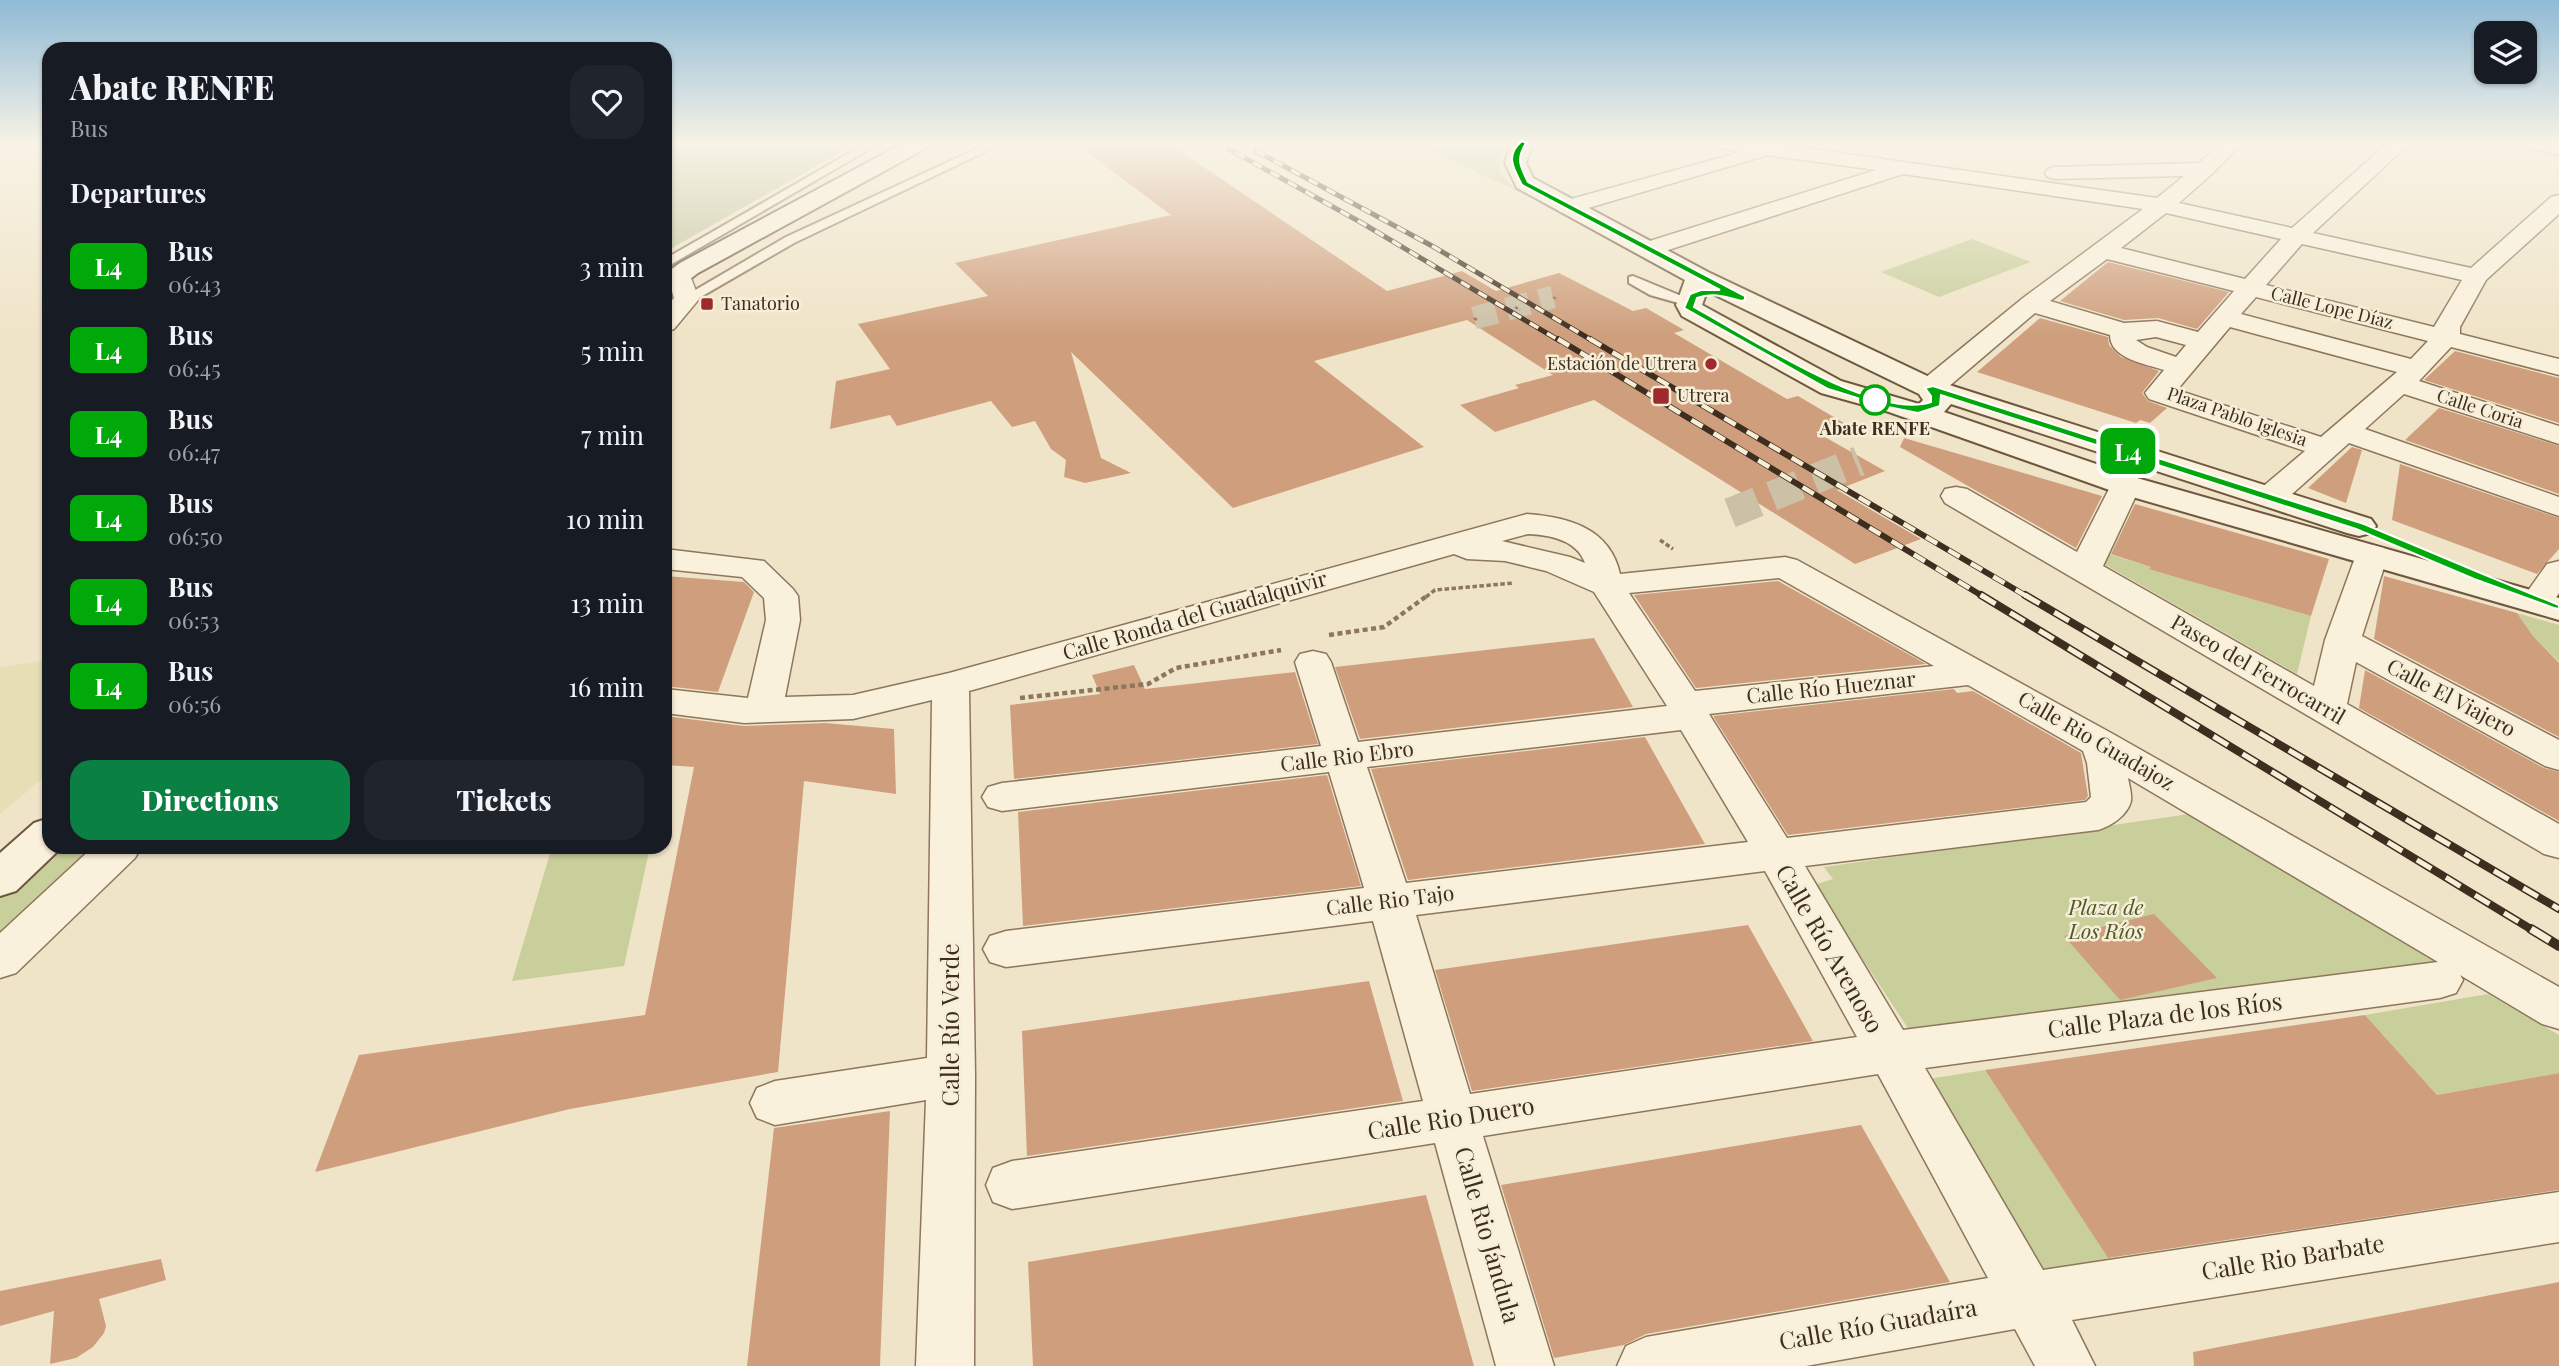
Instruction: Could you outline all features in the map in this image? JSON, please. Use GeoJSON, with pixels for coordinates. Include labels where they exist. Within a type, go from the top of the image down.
{"type":"FeatureCollection","features":[{"type":"Feature","properties":{"kind":"street"},"geometry":{"type":"LineString","coordinates":[[672,274],[801,207]]}},
{"type":"Feature","properties":{"kind":"street"},"geometry":{"type":"LineString","coordinates":[[1568,207],[1648,249],[1694,291],[1715,292],[1741,298],[1930,388],[2360,526],[2548,604]]}},
{"type":"Feature","properties":{"kind":"street"},"geometry":{"type":"LineString","coordinates":[[1648,249],[1782,207]]}},
{"type":"Feature","properties":{"kind":"street"},"geometry":{"type":"LineString","coordinates":[[1930,388],[2032,304],[2158,207]]}},
{"type":"Feature","properties":{"kind":"street"},"geometry":{"type":"LineString","coordinates":[[2167,207],[2476,276]]}},
{"type":"Feature","properties":{"kind":"street","name":"Plaza Pablo Iglesia"},"geometry":{"type":"LineString","coordinates":[[2329,207],[2295,237],[2159,393],[2335,440]]}},
{"type":"Feature","properties":{"kind":"street"},"geometry":{"type":"LineString","coordinates":[[2271,496],[2408,376],[2447,336],[2447,327],[2476,276],[2554,207]]}},
{"type":"Feature","properties":{"kind":"street","name":"Calle Lope Díaz"},"geometry":{"type":"LineString","coordinates":[[2105,250],[2559,366]]}},
{"type":"Feature","properties":{"kind":"street"},"geometry":{"type":"LineString","coordinates":[[672,280],[687,299],[672,316]]}},
{"type":"Feature","properties":{"kind":"street"},"geometry":{"type":"LineString","coordinates":[[1694,291],[1691,310],[1831,387],[2126,485],[2548,604]]}},
{"type":"Feature","properties":{"kind":"street"},"geometry":{"type":"LineString","coordinates":[[2032,304],[2123,331],[2157,329],[2203,342]]}},
{"type":"Feature","properties":{"kind":"street"},"geometry":{"type":"LineString","coordinates":[[2225,318],[2408,376]]}},
{"type":"Feature","properties":{"kind":"street"},"geometry":{"type":"LineString","coordinates":[[2123,331],[2123,344],[2131,349],[2182,367]]}},
{"type":"Feature","properties":{"kind":"street","name":"Calle Coria"},"geometry":{"type":"LineString","coordinates":[[2408,376],[2559,435]]}},
{"type":"Feature","properties":{"kind":"street"},"geometry":{"type":"LineString","coordinates":[[1893,406],[1918,410],[1933,407],[1938,401],[1930,388]]}},
{"type":"Feature","properties":{"kind":"street"},"geometry":{"type":"LineString","coordinates":[[2335,440],[2559,507]]}},
{"type":"Feature","properties":{"kind":"street"},"geometry":{"type":"LineString","coordinates":[[2084,571],[2126,485]]}},
{"type":"Feature","properties":{"kind":"street","name":"Paseo del Ferrocarril"},"geometry":{"type":"LineString","coordinates":[[1956,496],[2559,843]]}},
{"type":"Feature","properties":{"kind":"street","name":"Calle Ronda del Guadalquivir"},"geometry":{"type":"LineString","coordinates":[[672,702],[744,711],[853,707],[951,684],[1527,524],[1558,526],[1583,540]]}},
{"type":"Feature","properties":{"kind":"street","name":"Calle Río Arenoso"},"geometry":{"type":"LineString","coordinates":[[1583,540],[1597,553],[1606,585],[1688,710],[1890,1052],[2066,1366]]}},
{"type":"Feature","properties":{"kind":"street","name":"Calle Ronda del Guadalquivir"},"geometry":{"type":"LineString","coordinates":[[1438,548],[1505,551],[1558,564],[1606,585]]}},
{"type":"Feature","properties":{"kind":"street"},"geometry":{"type":"LineString","coordinates":[[2327,709],[2343,640],[2372,555]]}},
{"type":"Feature","properties":{"kind":"street"},"geometry":{"type":"LineString","coordinates":[[672,560],[752,568],[781,596],[783,620],[764,711]]}},
{"type":"Feature","properties":{"kind":"street","name":"Calle Rio Guadajoz"},"geometry":{"type":"LineString","coordinates":[[1606,585],[1785,567],[2099,743],[2559,1010]]}},
{"type":"Feature","properties":{"kind":"street"},"geometry":{"type":"LineString","coordinates":[[2548,604],[2559,571]]}},
{"type":"Feature","properties":{"kind":"street","name":"Calle El Viajero"},"geometry":{"type":"LineString","coordinates":[[2343,640],[2559,757]]}},
{"type":"Feature","properties":{"kind":"street","name":"Calle Rio Jándula"},"geometry":{"type":"LineString","coordinates":[[1313,662],[1390,901],[1525,1366]]}},
{"type":"Feature","properties":{"kind":"street","name":"Calle Río Hueznar"},"geometry":{"type":"LineString","coordinates":[[1688,710],[1976,673]]}},
{"type":"Feature","properties":{"kind":"street","name":"Calle Río Verde"},"geometry":{"type":"LineString","coordinates":[[945,1366],[951,1075],[951,684]]}},
{"type":"Feature","properties":{"kind":"street","name":"Calle Rio Ebro"},"geometry":{"type":"LineString","coordinates":[[1002,797],[1342,757],[1688,710]]}},
{"type":"Feature","properties":{"kind":"street"},"geometry":{"type":"LineString","coordinates":[[1774,855],[2098,815],[2111,800],[2108,762],[2099,743]]}},
{"type":"Feature","properties":{"kind":"street"},"geometry":{"type":"LineString","coordinates":[[0,879],[42,840]]}},
{"type":"Feature","properties":{"kind":"street"},"geometry":{"type":"LineString","coordinates":[[0,960],[113,854]]}},
{"type":"Feature","properties":{"kind":"street","name":"Calle Rio Tajo"},"geometry":{"type":"LineString","coordinates":[[1006,949],[1774,855]]}},
{"type":"Feature","properties":{"kind":"street","name":"Calle Plaza de los Ríos"},"geometry":{"type":"LineString","coordinates":[[1890,1052],[2440,980]]}},
{"type":"Feature","properties":{"kind":"street","name":"Calle Rio Duero"},"geometry":{"type":"LineString","coordinates":[[1012,1185],[1890,1052]]}},
{"type":"Feature","properties":{"kind":"street"},"geometry":{"type":"LineString","coordinates":[[775,1103],[951,1075]]}},
{"type":"Feature","properties":{"kind":"street","name":"Calle Rio Barbate"},"geometry":{"type":"LineString","coordinates":[[2028,1299],[2559,1217]]}},
{"type":"Feature","properties":{"kind":"street","name":"Calle Río Guadaíra"},"geometry":{"type":"LineString","coordinates":[[1646,1366],[2028,1299]]}},
{"type":"Feature","properties":{"kind":"lane"},"geometry":{"type":"LineString","coordinates":[[672,274],[777,207]]}},
{"type":"Feature","properties":{"kind":"lane"},"geometry":{"type":"LineString","coordinates":[[687,299],[790,240],[862,207]]}},
{"type":"Feature","properties":{"kind":"lane"},"geometry":{"type":"LineString","coordinates":[[1633,280],[1656,292],[1694,291]]}},
{"type":"Feature","properties":{"kind":"path"},"geometry":{"type":"LineString","coordinates":[[1553,297],[1558,300]]}},
{"type":"Feature","properties":{"kind":"path"},"geometry":{"type":"LineString","coordinates":[[1515,307],[1520,310]]}},
{"type":"Feature","properties":{"kind":"shaded area"},"geometry":{"type":"Polygon","coordinates":[[[42,661],[42,779],[0,814],[0,667],[42,661]]]}},
{"type":"Feature","properties":{"kind":"green space"},"geometry":{"type":"Polygon","coordinates":[[[672,207],[745,207],[672,248],[672,207]]]}},
{"type":"Feature","properties":{"kind":"green space"},"geometry":{"type":"Polygon","coordinates":[[[1972,239],[2031,262],[1939,297],[1881,272],[1972,239]]]}},
{"type":"Feature","properties":{"kind":"green space"},"geometry":{"type":"Polygon","coordinates":[[[2109,554],[2172,576],[2311,616],[2297,674],[2104,564],[2109,554]]]}},
{"type":"Feature","properties":{"kind":"green space"},"geometry":{"type":"Polygon","coordinates":[[[2517,613],[2559,625],[2559,662],[2533,636],[2517,613]]]}},
{"type":"Feature","properties":{"kind":"green space","name":"Plaza de Los Ríos"},"geometry":{"type":"Polygon","coordinates":[[[2196,813],[2450,963],[1915,1039],[1814,885],[1833,879],[1824,867],[2196,813]]]}},
{"type":"Feature","properties":{"kind":"green space"},"geometry":{"type":"Polygon","coordinates":[[[46,854],[100,854],[0,948],[0,897],[46,854]]]}},
{"type":"Feature","properties":{"kind":"green space"},"geometry":{"type":"Polygon","coordinates":[[[550,854],[648,854],[624,966],[512,981],[550,854]]]}},
{"type":"Feature","properties":{"kind":"green space"},"geometry":{"type":"Polygon","coordinates":[[[2488,994],[2559,1035],[2559,1073],[2437,1095],[2365,1015],[2488,994]]]}},
{"type":"Feature","properties":{"kind":"green space"},"geometry":{"type":"Polygon","coordinates":[[[1985,1070],[2118,1273],[2037,1280],[1922,1080],[1985,1070]]]}},
{"type":"Feature","properties":{"kind":"building"},"geometry":{"type":"Polygon","coordinates":[[[1160,207],[1262,207],[1387,291],[1462,271],[1496,291],[1559,273],[1633,311],[1646,308],[1684,330],[1674,333],[1787,399],[1798,396],[1844,423],[1816,432],[1885,471],[1837,490],[1921,539],[1855,564],[1594,400],[1495,432],[1460,405],[1519,388],[1515,385],[1553,375],[1467,320],[1314,361],[1424,447],[1233,508],[1071,352],[1101,458],[1131,473],[1085,483],[1064,477],[1066,460],[1051,449],[1035,421],[1012,427],[991,401],[897,426],[890,415],[830,429],[836,381],[890,369],[858,324],[988,296],[955,263],[1171,215],[1160,207]]]}},
{"type":"Feature","properties":{"kind":"building"},"geometry":{"type":"Polygon","coordinates":[[[2108,262],[2229,292],[2197,329],[2158,318],[2124,320],[2060,301],[2108,262]]]}},
{"type":"Feature","properties":{"kind":"building"},"geometry":{"type":"Polygon","coordinates":[[[2040,318],[2108,337],[2109,345],[2121,357],[2159,371],[2142,393],[2148,401],[2167,408],[2150,423],[2140,420],[2136,423],[1977,372],[2040,318]]]}},
{"type":"Feature","properties":{"kind":"building"},"geometry":{"type":"Polygon","coordinates":[[[2455,351],[2559,378],[2559,423],[2424,380],[2455,351]]]}},
{"type":"Feature","properties":{"kind":"building"},"geometry":{"type":"Polygon","coordinates":[[[2439,408],[2559,446],[2559,494],[2405,440],[2439,408]]]}},
{"type":"Feature","properties":{"kind":"building"},"geometry":{"type":"Polygon","coordinates":[[[1904,438],[2102,496],[2076,548],[1900,447],[1904,438]]]}},
{"type":"Feature","properties":{"kind":"building"},"geometry":{"type":"Polygon","coordinates":[[[2352,447],[2362,450],[2346,503],[2308,488],[2352,447]]]}},
{"type":"Feature","properties":{"kind":"building"},"geometry":{"type":"Polygon","coordinates":[[[2400,464],[2559,518],[2559,549],[2537,574],[2392,520],[2400,464]]]}},
{"type":"Feature","properties":{"kind":"building"},"geometry":{"type":"Polygon","coordinates":[[[2135,504],[2329,559],[2311,616],[2149,569],[2151,567],[2111,554],[2135,504]]]}},
{"type":"Feature","properties":{"kind":"building"},"geometry":{"type":"Polygon","coordinates":[[[2384,576],[2517,613],[2533,636],[2559,663],[2559,737],[2374,639],[2384,576]]]}},
{"type":"Feature","properties":{"kind":"building"},"geometry":{"type":"Polygon","coordinates":[[[672,577],[744,582],[754,592],[718,692],[672,687],[672,577]]]}},
{"type":"Feature","properties":{"kind":"building"},"geometry":{"type":"Polygon","coordinates":[[[1778,581],[1926,664],[1696,688],[1634,595],[1778,581]]]}},
{"type":"Feature","properties":{"kind":"building"},"geometry":{"type":"Polygon","coordinates":[[[1594,638],[1633,707],[1360,739],[1335,667],[1594,638]]]}},
{"type":"Feature","properties":{"kind":"building"},"geometry":{"type":"Polygon","coordinates":[[[1134,665],[1145,689],[1295,672],[1318,744],[1014,779],[1010,705],[1100,694],[1092,675],[1134,665]]]}},
{"type":"Feature","properties":{"kind":"building"},"geometry":{"type":"Polygon","coordinates":[[[2365,670],[2544,768],[2559,772],[2559,821],[2359,708],[2365,670]]]}},
{"type":"Feature","properties":{"kind":"building"},"geometry":{"type":"Polygon","coordinates":[[[1954,689],[1957,693],[1973,691],[2081,753],[2088,796],[2085,800],[1788,835],[1713,716],[1954,689]]]}},
{"type":"Feature","properties":{"kind":"building"},"geometry":{"type":"Polygon","coordinates":[[[672,717],[744,726],[825,723],[894,729],[896,794],[804,781],[778,1072],[570,1109],[315,1172],[359,1055],[645,1015],[694,767],[672,765],[672,717]]]}},
{"type":"Feature","properties":{"kind":"building"},"geometry":{"type":"Polygon","coordinates":[[[1645,737],[1705,844],[1408,880],[1371,769],[1645,737]]]}},
{"type":"Feature","properties":{"kind":"building"},"geometry":{"type":"Polygon","coordinates":[[[1327,775],[1361,886],[1023,926],[1018,812],[1327,775]]]}},
{"type":"Feature","properties":{"kind":"building"},"geometry":{"type":"Polygon","coordinates":[[[2154,914],[2217,978],[2120,1000],[2064,936],[2154,914]]]}},
{"type":"Feature","properties":{"kind":"building"},"geometry":{"type":"Polygon","coordinates":[[[1748,925],[1813,1041],[1472,1091],[1435,970],[1748,925]]]}},
{"type":"Feature","properties":{"kind":"building"},"geometry":{"type":"Polygon","coordinates":[[[1369,981],[1403,1101],[1027,1156],[1022,1031],[1369,981]]]}},
{"type":"Feature","properties":{"kind":"building"},"geometry":{"type":"Polygon","coordinates":[[[2365,1015],[2437,1095],[2559,1073],[2559,1190],[2108,1258],[1985,1070],[2365,1015]]]}},
{"type":"Feature","properties":{"kind":"building"},"geometry":{"type":"Polygon","coordinates":[[[890,1111],[880,1366],[747,1366],[774,1128],[890,1111]]]}},
{"type":"Feature","properties":{"kind":"building"},"geometry":{"type":"Polygon","coordinates":[[[1861,1125],[1950,1282],[1646,1334],[1624,1345],[1554,1358],[1501,1185],[1861,1125]]]}},
{"type":"Feature","properties":{"kind":"building"},"geometry":{"type":"Polygon","coordinates":[[[1426,1195],[1474,1366],[1033,1366],[1028,1262],[1426,1195]]]}},
{"type":"Feature","properties":{"kind":"building"},"geometry":{"type":"Polygon","coordinates":[[[161,1259],[166,1280],[99,1299],[106,1326],[104,1333],[93,1347],[76,1358],[50,1364],[54,1311],[0,1326],[0,1291],[161,1259]]]}},
{"type":"Feature","properties":{"kind":"building"},"geometry":{"type":"Polygon","coordinates":[[[2559,1282],[2559,1366],[2194,1366],[2193,1352],[2559,1282]]]}},
{"type":"Feature","properties":{"kind":"tunnel"},"geometry":{"type":"LineString","coordinates":[[1474,318],[1553,297]]}},
{"type":"Feature","properties":{"kind":"tunnel"},"geometry":{"type":"LineString","coordinates":[[1730,513],[1859,461]]}},
{"type":"Feature","properties":{"kind":"railway"},"geometry":{"type":"LineString","coordinates":[[1333,207],[1560,341]]}},
{"type":"Feature","properties":{"kind":"railway"},"geometry":{"type":"LineString","coordinates":[[1359,207],[1434,247],[1593,341]]}},
{"type":"Feature","properties":{"kind":"railway"},"geometry":{"type":"LineString","coordinates":[[1558,339],[1984,597]]}},
{"type":"Feature","properties":{"kind":"railway"},"geometry":{"type":"LineString","coordinates":[[1590,339],[2028,597]]}},
{"type":"Feature","properties":{"kind":"railway"},"geometry":{"type":"LineString","coordinates":[[1981,595],[2534,931]]}},
{"type":"Feature","properties":{"kind":"railway"},"geometry":{"type":"LineString","coordinates":[[2025,595],[2559,909]]}},
{"type":"Feature","properties":{"kind":"railway"},"geometry":{"type":"LineString","coordinates":[[2531,929],[2559,946]]}},
{"type":"Feature","properties":{"kind":"bus line","name":"L4"},"geometry":{"type":"LineString","coordinates":[[1568,207],[1741,298],[1715,292],[1701,293],[1693,296],[1689,308],[1831,387],[1886,404],[1918,410],[1929,409],[1937,404],[1936,396],[1930,388],[2360,526],[2478,577],[2559,605]]}},
{"type":"Feature","properties":{"kind":"place","name":"Tanatorio"},"geometry":{"type":"Point","coordinates":[707,304]}},
{"type":"Feature","properties":{"kind":"place","name":"Estación de Utrera"},"geometry":{"type":"Point","coordinates":[1711,364]}},
{"type":"Feature","properties":{"kind":"place","name":"Utrera"},"geometry":{"type":"Point","coordinates":[1661,396]}},
{"type":"Feature","properties":{"kind":"place","name":"Abate RENFE"},"geometry":{"type":"Point","coordinates":[1875,400]}}]}
